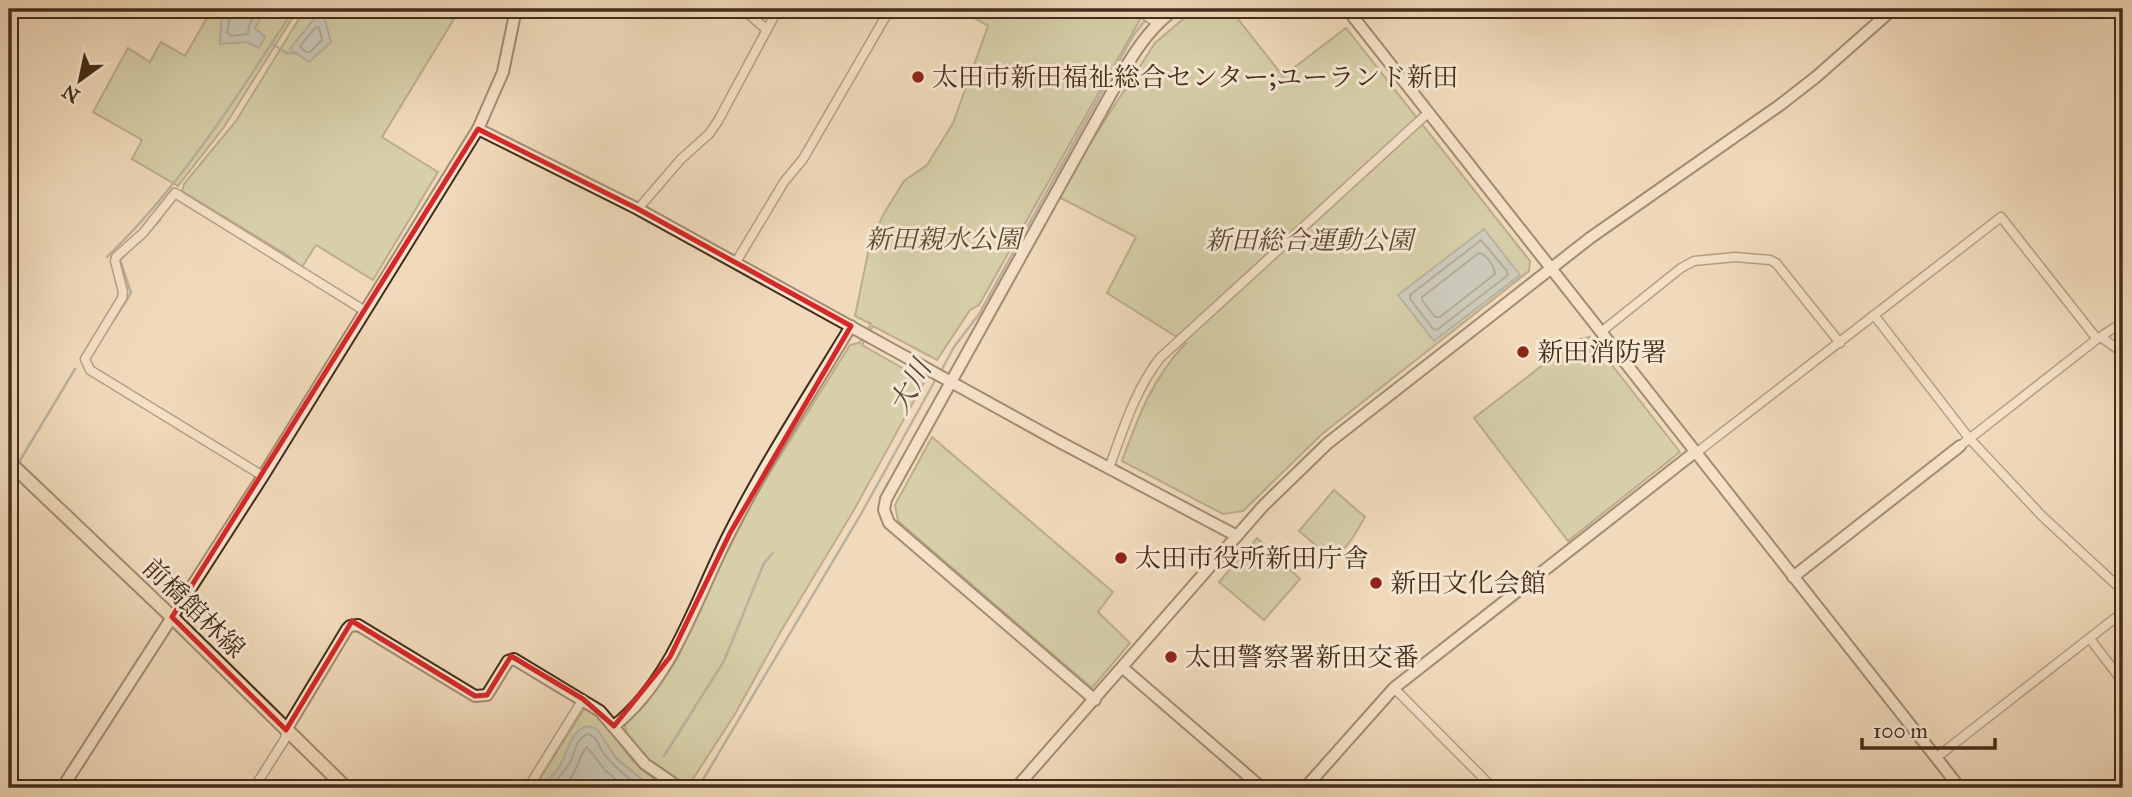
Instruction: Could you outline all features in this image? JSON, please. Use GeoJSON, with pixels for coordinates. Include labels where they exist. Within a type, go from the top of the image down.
{"type":"FeatureCollection","features":[{"type":"Feature","properties":{"kind":"main road","name":"前橋館林線"},"geometry":{"type":"LineString","coordinates":[[9,462],[346,788]]}},
{"type":"Feature","properties":{"kind":"street"},"geometry":{"type":"LineString","coordinates":[[62,788],[263,476],[478,129],[503,72],[516,9]]}},
{"type":"Feature","properties":{"kind":"street"},"geometry":{"type":"LineString","coordinates":[[743,9],[767,30]]}},
{"type":"Feature","properties":{"kind":"street"},"geometry":{"type":"LineString","coordinates":[[638,209],[681,159],[709,134],[778,9]]}},
{"type":"Feature","properties":{"kind":"street"},"geometry":{"type":"LineString","coordinates":[[736,262],[784,183],[803,159],[890,9]]}},
{"type":"Feature","properties":{"kind":"street"},"geometry":{"type":"LineString","coordinates":[[1136,9],[1157,23]]}},
{"type":"Feature","properties":{"kind":"street"},"geometry":{"type":"LineString","coordinates":[[1095,700],[889,523],[884,510],[886,499],[948,380],[1127,65],[1142,40],[1157,23],[1175,9]]}},
{"type":"Feature","properties":{"kind":"street"},"geometry":{"type":"LineString","coordinates":[[1348,9],[1960,788]]}},
{"type":"Feature","properties":{"kind":"street"},"geometry":{"type":"LineString","coordinates":[[1016,788],[1237,536],[1328,443],[1552,268],[1661,187],[1789,98],[1893,9]]}},
{"type":"Feature","properties":{"kind":"street"},"geometry":{"type":"LineString","coordinates":[[1109,468],[1133,405],[1160,358],[1429,112]]}},
{"type":"Feature","properties":{"kind":"street"},"geometry":{"type":"LineString","coordinates":[[478,129],[638,209],[1237,536]]}},
{"type":"Feature","properties":{"kind":"street"},"geometry":{"type":"LineString","coordinates":[[263,476],[90,370],[86,365],[85,359],[122,298],[116,257],[143,233],[175,192],[365,311]]}},
{"type":"Feature","properties":{"kind":"street"},"geometry":{"type":"LineString","coordinates":[[1304,788],[1394,688],[2001,217],[2099,338],[2123,353]]}},
{"type":"Feature","properties":{"kind":"street"},"geometry":{"type":"LineString","coordinates":[[1601,332],[1681,268],[1704,259],[1735,257],[1776,263],[1840,342]]}},
{"type":"Feature","properties":{"kind":"street"},"geometry":{"type":"LineString","coordinates":[[1874,315],[1969,438],[2042,516],[2123,591]]}},
{"type":"Feature","properties":{"kind":"street"},"geometry":{"type":"LineString","coordinates":[[1793,577],[1969,438],[2123,322]]}},
{"type":"Feature","properties":{"kind":"street"},"geometry":{"type":"LineString","coordinates":[[614,726],[643,698],[670,657],[736,522],[852,326]]}},
{"type":"Feature","properties":{"kind":"street"},"geometry":{"type":"LineString","coordinates":[[1937,757],[2123,612]]}},
{"type":"Feature","properties":{"kind":"street"},"geometry":{"type":"LineString","coordinates":[[254,788],[347,629],[354,624],[475,696],[487,695],[511,658],[600,711],[645,764],[680,788]]}},
{"type":"Feature","properties":{"kind":"street"},"geometry":{"type":"LineString","coordinates":[[2090,639],[2123,682]]}},
{"type":"Feature","properties":{"kind":"street"},"geometry":{"type":"LineString","coordinates":[[1123,668],[1262,788]]}},
{"type":"Feature","properties":{"kind":"street"},"geometry":{"type":"LineString","coordinates":[[1394,688],[1493,788]]}},
{"type":"Feature","properties":{"kind":"street"},"geometry":{"type":"LineString","coordinates":[[528,788],[583,699]]}},
{"type":"Feature","properties":{"kind":"highlighted area"},"geometry":{"type":"Polygon","coordinates":[[[478,129],[638,209],[851,326],[730,533],[670,657],[614,726],[583,699],[511,656],[487,695],[475,696],[352,621],[286,730],[172,617],[478,129]]]}},
{"type":"Feature","properties":{"kind":"green space"},"geometry":{"type":"Polygon","coordinates":[[[212,9],[298,9],[224,127],[178,186],[132,159],[142,140],[93,112],[128,48],[150,62],[161,42],[185,56],[212,9]]]}},
{"type":"Feature","properties":{"kind":"green space"},"geometry":{"type":"Polygon","coordinates":[[[305,9],[460,9],[382,137],[438,172],[373,280],[316,245],[302,267],[182,191],[184,184],[236,121],[305,9]]]}},
{"type":"Feature","properties":{"kind":"green space","name":"新田親水公園"},"geometry":{"type":"Polygon","coordinates":[[[959,9],[1128,9],[1142,16],[979,305],[970,310],[937,360],[873,326],[862,345],[925,381],[854,510],[735,714],[689,785],[683,788],[685,785],[639,751],[631,742],[625,724],[645,705],[677,659],[757,493],[850,345],[859,343],[871,324],[855,316],[869,248],[883,215],[904,181],[927,165],[953,123],[988,26],[959,9]]]}},
{"type":"Feature","properties":{"kind":"green space","name":"新田総合運動公園"},"geometry":{"type":"Polygon","coordinates":[[[1195,9],[1230,9],[1283,76],[1346,28],[1530,261],[1529,271],[1322,434],[1243,511],[1223,514],[1122,461],[1155,384],[1186,343],[1107,293],[1136,237],[1059,197],[1155,43],[1195,9]]]}},
{"type":"Feature","properties":{"kind":"green space"},"geometry":{"type":"Polygon","coordinates":[[[1590,337],[1680,452],[1568,541],[1474,418],[1574,341],[1590,337]]]}},
{"type":"Feature","properties":{"kind":"green space"},"geometry":{"type":"Polygon","coordinates":[[[932,437],[1113,592],[1098,612],[1130,643],[1092,688],[898,521],[895,505],[932,437]]]}},
{"type":"Feature","properties":{"kind":"green space"},"geometry":{"type":"Polygon","coordinates":[[[1334,490],[1365,517],[1334,561],[1299,531],[1334,490]]]}},
{"type":"Feature","properties":{"kind":"green space"},"geometry":{"type":"Polygon","coordinates":[[[1257,538],[1300,579],[1264,620],[1219,582],[1257,538]]]}},
{"type":"Feature","properties":{"kind":"green space"},"geometry":{"type":"Polygon","coordinates":[[[584,709],[605,723],[637,765],[668,788],[534,788],[584,709]]]}},
{"type":"Feature","properties":{"kind":"water"},"geometry":{"type":"Polygon","coordinates":[[[227,9],[265,9],[255,28],[265,37],[259,48],[247,42],[220,44],[221,21],[227,9]]]}},
{"type":"Feature","properties":{"kind":"water"},"geometry":{"type":"Polygon","coordinates":[[[322,9],[331,42],[309,62],[290,49],[322,9]]]}},
{"type":"Feature","properties":{"kind":"water"},"geometry":{"type":"Polygon","coordinates":[[[1484,229],[1520,275],[1434,341],[1398,295],[1484,229]]]}},
{"type":"Feature","properties":{"kind":"water"},"geometry":{"type":"Polygon","coordinates":[[[587,726],[597,729],[617,759],[653,788],[542,788],[559,767],[572,738],[587,726]]]}},
{"type":"Feature","properties":{"kind":"waterway"},"geometry":{"type":"LineString","coordinates":[[107,257],[184,170],[294,9]]}},
{"type":"Feature","properties":{"kind":"waterway","name":"大川"},"geometry":{"type":"LineString","coordinates":[[941,371],[954,347],[979,314],[1133,36],[1159,9]]}},
{"type":"Feature","properties":{"kind":"waterway"},"geometry":{"type":"LineString","coordinates":[[273,44],[286,53],[295,53]]}},
{"type":"Feature","properties":{"kind":"waterway"},"geometry":{"type":"LineString","coordinates":[[114,320],[131,293],[120,260],[160,220]]}},
{"type":"Feature","properties":{"kind":"waterway"},"geometry":{"type":"LineString","coordinates":[[19,462],[75,369]]}},
{"type":"Feature","properties":{"kind":"waterway","name":"大川"},"geometry":{"type":"LineString","coordinates":[[698,788],[861,514],[937,377]]}},
{"type":"Feature","properties":{"kind":"waterway"},"geometry":{"type":"LineString","coordinates":[[664,756],[724,661],[764,563],[773,553]]}},
{"type":"Feature","properties":{"kind":"place","name":"太田市新田福祉総合センター;ユーランド新田"},"geometry":{"type":"Point","coordinates":[918,77]}},
{"type":"Feature","properties":{"kind":"place","name":"新田消防署"},"geometry":{"type":"Point","coordinates":[1523,352]}},
{"type":"Feature","properties":{"kind":"place","name":"太田市役所新田庁舎"},"geometry":{"type":"Point","coordinates":[1121,558]}},
{"type":"Feature","properties":{"kind":"place","name":"新田文化会館"},"geometry":{"type":"Point","coordinates":[1376,583]}},
{"type":"Feature","properties":{"kind":"place","name":"太田警察署新田交番"},"geometry":{"type":"Point","coordinates":[1171,657]}}]}
